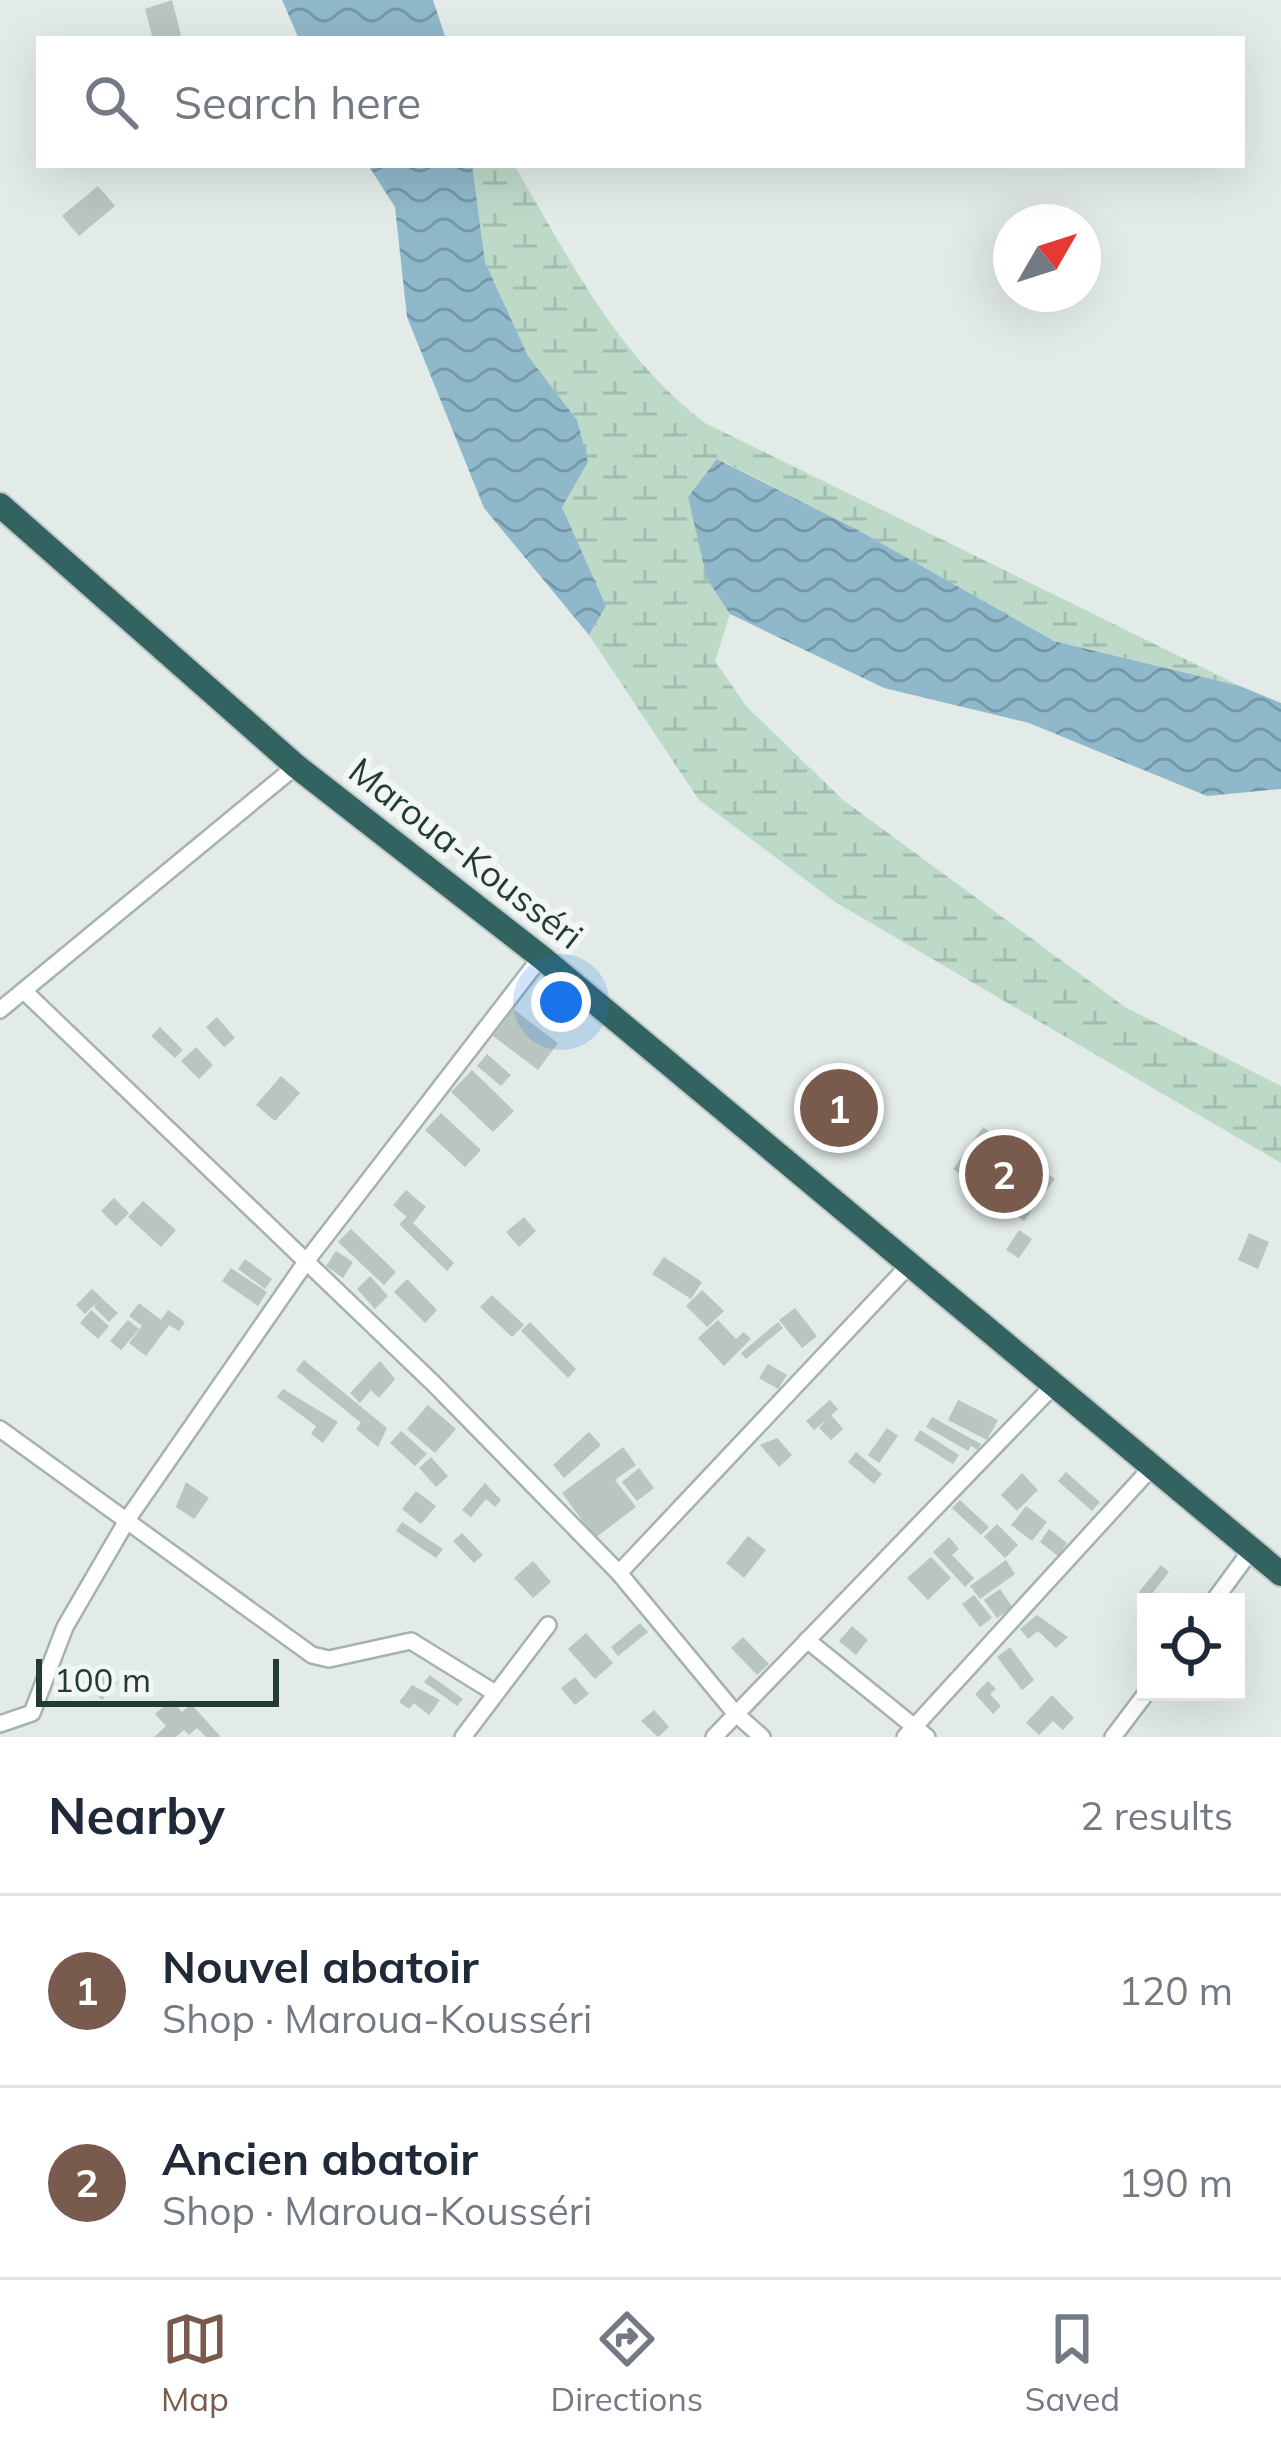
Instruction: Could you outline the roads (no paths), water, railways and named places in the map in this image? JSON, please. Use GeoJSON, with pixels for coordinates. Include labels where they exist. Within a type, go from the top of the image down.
{"type":"FeatureCollection","features":[{"type":"Feature","properties":{"kind":"highway","name":"Maroua-Kousséri"},"geometry":{"type":"LineString","coordinates":[[0,506],[296,766],[542,957],[1281,1574]]}},
{"type":"Feature","properties":{"kind":"street"},"geometry":{"type":"LineString","coordinates":[[0,1010],[296,766]]}},
{"type":"Feature","properties":{"kind":"street"},"geometry":{"type":"LineString","coordinates":[[14,1737],[32,1713],[65,1627],[128,1517],[308,1258],[542,957]]}},
{"type":"Feature","properties":{"kind":"street"},"geometry":{"type":"LineString","coordinates":[[25,992],[148,1116],[308,1258],[619,1573],[735,1713],[762,1737]]}},
{"type":"Feature","properties":{"kind":"street"},"geometry":{"type":"LineString","coordinates":[[619,1573],[912,1262]]}},
{"type":"Feature","properties":{"kind":"street"},"geometry":{"type":"LineString","coordinates":[[714,1737],[1055,1384]]}},
{"type":"Feature","properties":{"kind":"street"},"geometry":{"type":"LineString","coordinates":[[0,1429],[128,1517],[312,1655],[329,1659],[411,1642],[495,1693]]}},
{"type":"Feature","properties":{"kind":"street"},"geometry":{"type":"LineString","coordinates":[[807,1640],[916,1734],[1152,1467]]}},
{"type":"Feature","properties":{"kind":"street"},"geometry":{"type":"LineString","coordinates":[[1220,1593],[1252,1550]]}},
{"type":"Feature","properties":{"kind":"street"},"geometry":{"type":"LineString","coordinates":[[463,1737],[548,1625]]}},
{"type":"Feature","properties":{"kind":"street"},"geometry":{"type":"LineString","coordinates":[[1113,1737],[1140,1701]]}},
{"type":"Feature","properties":{"kind":"street"},"geometry":{"type":"LineString","coordinates":[[0,1724],[32,1713]]}},
{"type":"Feature","properties":{"kind":"water"},"geometry":{"type":"Polygon","coordinates":[[[282,0],[433,0],[445,36],[298,36],[282,0]]]}},
{"type":"Feature","properties":{"kind":"water"},"geometry":{"type":"Polygon","coordinates":[[[370,168],[472,168],[485,262],[528,356],[577,420],[588,462],[562,507],[606,606],[589,635],[484,508],[407,317],[395,207],[370,168]]]}},
{"type":"Feature","properties":{"kind":"water"},"geometry":{"type":"Polygon","coordinates":[[[717,459],[858,530],[1054,641],[1240,686],[1281,703],[1281,789],[1207,796],[1029,723],[884,688],[730,614],[707,579],[688,497],[717,459]]]}},
{"type":"Feature","properties":{"kind":"place","name":"Nouvel abatoir"},"geometry":{"type":"Point","coordinates":[839,1108]}},
{"type":"Feature","properties":{"kind":"place","name":"Ancien abatoir"},"geometry":{"type":"Point","coordinates":[1004,1174]}}]}
